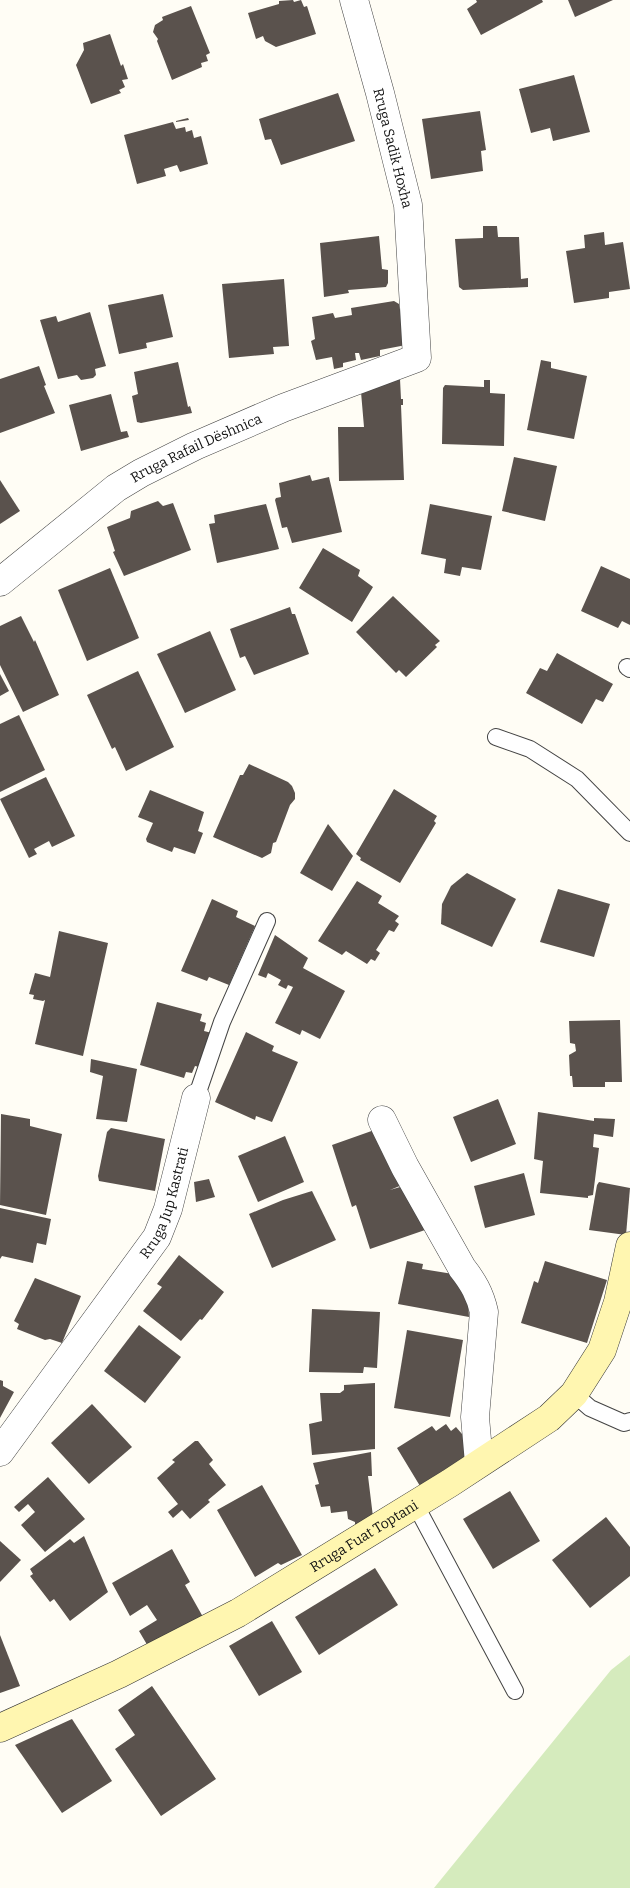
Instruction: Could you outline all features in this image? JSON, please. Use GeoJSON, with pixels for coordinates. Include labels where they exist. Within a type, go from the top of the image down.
{"type":"FeatureCollection","features":[{"type":"Feature","properties":{"kind":"street","name":"Rruga Sadik Hoxha"},"geometry":{"type":"LineString","coordinates":[[354,0],[408,205],[417,358]]}},
{"type":"Feature","properties":{"kind":"street","name":"Rruga Rafail Dëshnica"},"geometry":{"type":"LineString","coordinates":[[0,582],[116,488],[140,474],[196,446],[283,408],[417,358]]}},
{"type":"Feature","properties":{"kind":"street","name":"Rruga Jup Kastrati"},"geometry":{"type":"LineString","coordinates":[[0,1452],[157,1237],[168,1209],[196,1098]]}},
{"type":"Feature","properties":{"kind":"street"},"geometry":{"type":"LineString","coordinates":[[382,1120],[405,1167],[462,1268],[473,1282],[484,1312],[475,1417],[479,1463]]}},
{"type":"Feature","properties":{"kind":"street","name":"Rruga Fuat Toptani"},"geometry":{"type":"LineString","coordinates":[[0,1728],[111,1678],[238,1613],[415,1504],[549,1418],[574,1394],[602,1350],[618,1302],[630,1246]]}},
{"type":"Feature","properties":{"kind":"lane"},"geometry":{"type":"LineString","coordinates":[[496,737],[530,749],[577,779],[630,833]]}},
{"type":"Feature","properties":{"kind":"lane","name":"Rruga Jup Kastrati"},"geometry":{"type":"LineString","coordinates":[[196,1098],[222,1022],[267,921]]}},
{"type":"Feature","properties":{"kind":"lane"},"geometry":{"type":"LineString","coordinates":[[574,1394],[590,1408],[624,1423],[630,1421]]}},
{"type":"Feature","properties":{"kind":"lane"},"geometry":{"type":"LineString","coordinates":[[415,1504],[515,1690]]}},
{"type":"Feature","properties":{"kind":"green space"},"geometry":{"type":"Polygon","coordinates":[[[630,1655],[630,1888],[434,1888],[611,1670],[630,1655]]]}},
{"type":"Feature","properties":{"kind":"building"},"geometry":{"type":"Polygon","coordinates":[[[293,0],[294,2],[301,0],[304,7],[307,6],[316,34],[276,47],[265,41],[263,36],[256,39],[248,13],[279,4],[279,1],[293,0]]]}},
{"type":"Feature","properties":{"kind":"building"},"geometry":{"type":"Polygon","coordinates":[[[476,0],[542,0],[543,2],[481,35],[467,9],[477,2],[476,0]]]}},
{"type":"Feature","properties":{"kind":"building"},"geometry":{"type":"Polygon","coordinates":[[[568,0],[613,0],[575,17],[568,0]]]}},
{"type":"Feature","properties":{"kind":"building"},"geometry":{"type":"Polygon","coordinates":[[[191,6],[210,53],[206,55],[208,61],[201,63],[202,67],[172,80],[157,41],[158,39],[153,32],[155,25],[163,20],[162,17],[191,6]]]}},
{"type":"Feature","properties":{"kind":"building"},"geometry":{"type":"Polygon","coordinates":[[[110,34],[121,66],[123,64],[128,79],[122,80],[125,87],[119,90],[121,93],[91,104],[76,65],[84,50],[83,43],[110,34]]]}},
{"type":"Feature","properties":{"kind":"building"},"geometry":{"type":"Polygon","coordinates":[[[574,75],[590,132],[553,141],[550,128],[531,133],[519,89],[574,75]]]}},
{"type":"Feature","properties":{"kind":"building"},"geometry":{"type":"Polygon","coordinates":[[[338,93],[355,141],[281,165],[271,139],[265,140],[259,119],[338,93]]]}},
{"type":"Feature","properties":{"kind":"building"},"geometry":{"type":"Polygon","coordinates":[[[480,111],[486,150],[481,151],[483,171],[431,179],[422,119],[480,111]]]}},
{"type":"Feature","properties":{"kind":"building"},"geometry":{"type":"Polygon","coordinates":[[[188,118],[189,120],[176,122],[176,121],[188,118]]]}},
{"type":"Feature","properties":{"kind":"building"},"geometry":{"type":"Polygon","coordinates":[[[173,122],[176,129],[185,127],[186,132],[192,130],[194,138],[201,136],[208,164],[180,172],[177,165],[164,169],[166,176],[137,184],[124,135],[173,122]]]}},
{"type":"Feature","properties":{"kind":"building"},"geometry":{"type":"Polygon","coordinates":[[[483,226],[497,226],[498,237],[519,237],[521,279],[528,278],[528,287],[463,290],[459,287],[455,239],[483,238],[483,226]]]}},
{"type":"Feature","properties":{"kind":"building"},"geometry":{"type":"Polygon","coordinates":[[[604,232],[605,245],[623,242],[630,289],[609,292],[609,298],[574,303],[566,251],[585,248],[584,235],[604,232]]]}},
{"type":"Feature","properties":{"kind":"building"},"geometry":{"type":"Polygon","coordinates":[[[379,236],[382,269],[388,270],[388,283],[386,287],[348,290],[349,293],[324,297],[320,243],[379,236]]]}},
{"type":"Feature","properties":{"kind":"building"},"geometry":{"type":"Polygon","coordinates":[[[284,279],[289,346],[273,347],[274,354],[229,358],[222,284],[284,279]]]}},
{"type":"Feature","properties":{"kind":"building"},"geometry":{"type":"Polygon","coordinates":[[[163,294],[173,337],[146,343],[147,348],[119,354],[108,305],[163,294]]]}},
{"type":"Feature","properties":{"kind":"building"},"geometry":{"type":"Polygon","coordinates":[[[394,301],[399,304],[406,345],[380,350],[380,356],[361,360],[359,353],[355,353],[356,360],[343,363],[343,367],[334,369],[332,357],[316,360],[311,341],[315,339],[312,317],[333,313],[335,318],[352,315],[351,308],[394,301]]]}},
{"type":"Feature","properties":{"kind":"building"},"geometry":{"type":"Polygon","coordinates":[[[90,312],[106,366],[95,369],[96,375],[93,378],[81,380],[77,375],[58,379],[40,320],[56,316],[58,322],[90,312]]]}},
{"type":"Feature","properties":{"kind":"building"},"geometry":{"type":"Polygon","coordinates":[[[541,360],[551,362],[551,368],[587,376],[574,439],[527,430],[541,360]]]}},
{"type":"Feature","properties":{"kind":"building"},"geometry":{"type":"Polygon","coordinates":[[[178,362],[188,407],[190,406],[192,413],[141,423],[137,422],[132,396],[138,394],[134,372],[178,362]]]}},
{"type":"Feature","properties":{"kind":"building"},"geometry":{"type":"Polygon","coordinates":[[[39,366],[46,385],[44,386],[55,413],[0,433],[0,379],[39,366]]]}},
{"type":"Feature","properties":{"kind":"building"},"geometry":{"type":"Polygon","coordinates":[[[400,379],[401,399],[403,399],[403,405],[401,405],[404,480],[339,481],[338,427],[364,427],[361,392],[400,379]]]}},
{"type":"Feature","properties":{"kind":"building"},"geometry":{"type":"Polygon","coordinates":[[[484,380],[490,380],[490,393],[505,394],[504,446],[442,444],[443,388],[445,385],[484,387],[484,380]]]}},
{"type":"Feature","properties":{"kind":"building"},"geometry":{"type":"Polygon","coordinates":[[[111,394],[121,432],[127,431],[129,437],[81,451],[69,405],[111,394]]]}},
{"type":"Feature","properties":{"kind":"building"},"geometry":{"type":"Polygon","coordinates":[[[514,457],[557,466],[545,521],[502,511],[514,457]]]}},
{"type":"Feature","properties":{"kind":"building"},"geometry":{"type":"Polygon","coordinates":[[[310,475],[312,481],[329,477],[342,532],[292,543],[287,527],[282,528],[275,500],[281,497],[279,483],[310,475]]]}},
{"type":"Feature","properties":{"kind":"building"},"geometry":{"type":"Polygon","coordinates":[[[0,480],[20,511],[0,524],[0,480]]]}},
{"type":"Feature","properties":{"kind":"building"},"geometry":{"type":"Polygon","coordinates":[[[158,501],[163,506],[173,503],[191,550],[124,576],[113,552],[115,551],[107,527],[130,518],[131,511],[158,501]]]}},
{"type":"Feature","properties":{"kind":"building"},"geometry":{"type":"Polygon","coordinates":[[[266,504],[279,549],[217,563],[209,524],[215,523],[214,515],[266,504]]]}},
{"type":"Feature","properties":{"kind":"building"},"geometry":{"type":"Polygon","coordinates":[[[430,504],[492,516],[481,570],[462,567],[460,576],[444,573],[446,559],[421,554],[430,504]]]}},
{"type":"Feature","properties":{"kind":"building"},"geometry":{"type":"Polygon","coordinates":[[[323,548],[360,570],[358,576],[373,587],[352,622],[299,588],[323,548]]]}},
{"type":"Feature","properties":{"kind":"building"},"geometry":{"type":"Polygon","coordinates":[[[601,566],[630,579],[630,625],[622,621],[618,628],[581,611],[601,566]]]}},
{"type":"Feature","properties":{"kind":"building"},"geometry":{"type":"Polygon","coordinates":[[[110,568],[139,638],[87,661],[58,590],[110,568]]]}},
{"type":"Feature","properties":{"kind":"building"},"geometry":{"type":"Polygon","coordinates":[[[393,596],[440,641],[435,645],[437,647],[406,677],[399,670],[396,673],[356,632],[393,596]]]}},
{"type":"Feature","properties":{"kind":"building"},"geometry":{"type":"Polygon","coordinates":[[[290,607],[292,614],[295,614],[309,654],[254,675],[245,656],[240,658],[230,629],[290,607]]]}},
{"type":"Feature","properties":{"kind":"building"},"geometry":{"type":"Polygon","coordinates":[[[21,616],[34,642],[35,640],[59,695],[23,712],[0,665],[0,626],[21,616]]]}},
{"type":"Feature","properties":{"kind":"building"},"geometry":{"type":"Polygon","coordinates":[[[210,631],[236,690],[185,713],[157,654],[210,631]]]}},
{"type":"Feature","properties":{"kind":"building"},"geometry":{"type":"Polygon","coordinates":[[[557,653],[613,684],[603,702],[596,699],[582,724],[526,693],[540,668],[547,671],[557,653]]]}},
{"type":"Feature","properties":{"kind":"building"},"geometry":{"type":"Polygon","coordinates":[[[138,671],[174,747],[126,771],[115,747],[112,749],[87,695],[138,671]]]}},
{"type":"Feature","properties":{"kind":"building"},"geometry":{"type":"Polygon","coordinates":[[[0,674],[9,691],[0,696],[0,674]]]}},
{"type":"Feature","properties":{"kind":"building"},"geometry":{"type":"Polygon","coordinates":[[[19,715],[45,770],[0,792],[0,724],[19,715]]]}},
{"type":"Feature","properties":{"kind":"building"},"geometry":{"type":"Polygon","coordinates":[[[249,764],[288,782],[295,793],[295,799],[290,805],[276,842],[273,843],[271,853],[262,858],[213,837],[240,775],[243,775],[249,764]]]}},
{"type":"Feature","properties":{"kind":"building"},"geometry":{"type":"Polygon","coordinates":[[[46,777],[75,836],[52,847],[49,841],[34,849],[37,854],[29,858],[0,799],[46,777]]]}},
{"type":"Feature","properties":{"kind":"building"},"geometry":{"type":"Polygon","coordinates":[[[394,789],[437,816],[434,821],[436,823],[400,883],[360,860],[361,858],[356,854],[394,789]]]}},
{"type":"Feature","properties":{"kind":"building"},"geometry":{"type":"Polygon","coordinates":[[[150,790],[204,812],[198,831],[203,833],[195,854],[174,847],[172,852],[147,842],[146,839],[153,823],[138,817],[150,790]]]}},
{"type":"Feature","properties":{"kind":"building"},"geometry":{"type":"Polygon","coordinates":[[[328,824],[353,856],[332,891],[300,873],[328,824]]]}},
{"type":"Feature","properties":{"kind":"building"},"geometry":{"type":"Polygon","coordinates":[[[467,873],[516,899],[492,947],[441,924],[442,904],[451,886],[467,873]]]}},
{"type":"Feature","properties":{"kind":"building"},"geometry":{"type":"Polygon","coordinates":[[[357,881],[382,896],[378,903],[399,916],[395,921],[399,924],[394,932],[389,930],[376,950],[380,953],[375,961],[371,959],[367,964],[346,951],[342,955],[318,941],[357,881]]]}},
{"type":"Feature","properties":{"kind":"building"},"geometry":{"type":"Polygon","coordinates":[[[558,889],[610,904],[594,957],[540,942],[558,889]]]}},
{"type":"Feature","properties":{"kind":"building"},"geometry":{"type":"Polygon","coordinates":[[[212,899],[238,911],[236,917],[255,926],[229,985],[209,977],[207,981],[181,971],[212,899]]]}},
{"type":"Feature","properties":{"kind":"building"},"geometry":{"type":"Polygon","coordinates":[[[59,931],[108,943],[83,1056],[35,1044],[45,1000],[33,999],[34,995],[29,994],[35,973],[50,977],[59,931]]]}},
{"type":"Feature","properties":{"kind":"building"},"geometry":{"type":"Polygon","coordinates":[[[275,935],[308,958],[303,968],[345,991],[320,1039],[302,1030],[300,1035],[275,1023],[293,987],[288,985],[286,989],[278,985],[281,980],[268,973],[266,978],[258,975],[275,935]]]}},
{"type":"Feature","properties":{"kind":"building"},"geometry":{"type":"Polygon","coordinates":[[[157,1002],[202,1014],[200,1021],[206,1023],[204,1031],[212,1033],[199,1067],[195,1066],[192,1073],[186,1072],[184,1078],[140,1065],[157,1002]]]}},
{"type":"Feature","properties":{"kind":"building"},"geometry":{"type":"Polygon","coordinates":[[[620,1020],[622,1082],[605,1082],[605,1087],[573,1087],[572,1076],[570,1076],[569,1055],[576,1051],[575,1044],[570,1043],[569,1021],[620,1020]]]}},
{"type":"Feature","properties":{"kind":"building"},"geometry":{"type":"Polygon","coordinates":[[[246,1032],[274,1046],[272,1051],[298,1062],[272,1122],[256,1116],[255,1120],[215,1102],[246,1032]]]}},
{"type":"Feature","properties":{"kind":"building"},"geometry":{"type":"Polygon","coordinates":[[[91,1059],[137,1069],[127,1122],[96,1119],[103,1076],[90,1072],[91,1059]]]}},
{"type":"Feature","properties":{"kind":"building"},"geometry":{"type":"Polygon","coordinates":[[[498,1099],[516,1144],[471,1162],[453,1117],[498,1099]]]}},
{"type":"Feature","properties":{"kind":"building"},"geometry":{"type":"Polygon","coordinates":[[[538,1112],[594,1121],[594,1118],[615,1119],[613,1137],[594,1134],[593,1147],[599,1148],[593,1195],[588,1196],[588,1198],[540,1193],[543,1161],[534,1159],[538,1112]]]}},
{"type":"Feature","properties":{"kind":"building"},"geometry":{"type":"Polygon","coordinates":[[[1,1114],[30,1119],[30,1126],[62,1134],[46,1215],[0,1205],[1,1114]]]}},
{"type":"Feature","properties":{"kind":"building"},"geometry":{"type":"Polygon","coordinates":[[[111,1128],[165,1139],[155,1191],[99,1181],[98,1176],[107,1132],[111,1128]]]}},
{"type":"Feature","properties":{"kind":"building"},"geometry":{"type":"Polygon","coordinates":[[[380,1128],[407,1183],[390,1190],[410,1184],[425,1230],[370,1249],[356,1205],[352,1207],[332,1145],[380,1128]]]}},
{"type":"Feature","properties":{"kind":"building"},"geometry":{"type":"Polygon","coordinates":[[[285,1136],[304,1182],[258,1202],[238,1156],[285,1136]]]}},
{"type":"Feature","properties":{"kind":"building"},"geometry":{"type":"Polygon","coordinates":[[[524,1173],[535,1215],[485,1228],[474,1186],[524,1173]]]}},
{"type":"Feature","properties":{"kind":"building"},"geometry":{"type":"Polygon","coordinates":[[[209,1179],[215,1197],[196,1202],[194,1182],[209,1179]]]}},
{"type":"Feature","properties":{"kind":"building"},"geometry":{"type":"Polygon","coordinates":[[[599,1182],[630,1188],[626,1235],[589,1230],[599,1182]]]}},
{"type":"Feature","properties":{"kind":"building"},"geometry":{"type":"Polygon","coordinates":[[[312,1191],[336,1240],[272,1268],[249,1214],[312,1191]]]}},
{"type":"Feature","properties":{"kind":"building"},"geometry":{"type":"Polygon","coordinates":[[[0,1208],[51,1219],[46,1245],[37,1243],[33,1263],[2,1256],[0,1259],[0,1208]]]}},
{"type":"Feature","properties":{"kind":"building"},"geometry":{"type":"Polygon","coordinates":[[[179,1255],[224,1292],[202,1320],[200,1319],[181,1341],[143,1311],[162,1287],[157,1284],[179,1255]]]}},
{"type":"Feature","properties":{"kind":"building"},"geometry":{"type":"Polygon","coordinates":[[[407,1261],[423,1264],[422,1269],[453,1274],[468,1298],[469,1317],[398,1304],[407,1261]]]}},
{"type":"Feature","properties":{"kind":"building"},"geometry":{"type":"Polygon","coordinates":[[[545,1261],[607,1280],[587,1343],[521,1323],[534,1281],[538,1283],[545,1261]]]}},
{"type":"Feature","properties":{"kind":"building"},"geometry":{"type":"Polygon","coordinates":[[[35,1278],[81,1296],[62,1343],[50,1339],[45,1340],[17,1329],[19,1324],[14,1321],[35,1278]]]}},
{"type":"Feature","properties":{"kind":"building"},"geometry":{"type":"Polygon","coordinates":[[[312,1309],[380,1312],[377,1368],[364,1367],[363,1373],[309,1372],[312,1309]]]}},
{"type":"Feature","properties":{"kind":"building"},"geometry":{"type":"Polygon","coordinates":[[[139,1325],[181,1357],[145,1403],[104,1371],[139,1325]]]}},
{"type":"Feature","properties":{"kind":"building"},"geometry":{"type":"Polygon","coordinates":[[[407,1330],[463,1340],[450,1417],[394,1408],[407,1330]]]}},
{"type":"Feature","properties":{"kind":"building"},"geometry":{"type":"Polygon","coordinates":[[[0,1380],[3,1381],[3,1386],[14,1392],[0,1418],[0,1380]]]}},
{"type":"Feature","properties":{"kind":"building"},"geometry":{"type":"Polygon","coordinates":[[[375,1383],[375,1449],[312,1455],[309,1424],[322,1421],[320,1393],[340,1393],[344,1390],[344,1385],[375,1383]]]}},
{"type":"Feature","properties":{"kind":"building"},"geometry":{"type":"Polygon","coordinates":[[[92,1404],[132,1447],[89,1484],[51,1443],[92,1404]]]}},
{"type":"Feature","properties":{"kind":"building"},"geometry":{"type":"Polygon","coordinates":[[[446,1424],[451,1431],[456,1427],[468,1441],[463,1445],[470,1454],[420,1486],[397,1448],[432,1426],[436,1431],[446,1424]]]}},
{"type":"Feature","properties":{"kind":"building"},"geometry":{"type":"Polygon","coordinates":[[[195,1441],[198,1441],[213,1460],[209,1464],[226,1485],[190,1519],[182,1510],[173,1518],[168,1512],[178,1504],[157,1478],[175,1462],[172,1460],[195,1441]]]}},
{"type":"Feature","properties":{"kind":"building"},"geometry":{"type":"Polygon","coordinates":[[[371,1452],[372,1476],[368,1476],[373,1517],[355,1525],[355,1522],[348,1519],[347,1511],[331,1513],[330,1506],[321,1507],[315,1485],[319,1484],[313,1463],[371,1452]]]}},
{"type":"Feature","properties":{"kind":"building"},"geometry":{"type":"Polygon","coordinates":[[[48,1477],[85,1519],[45,1552],[21,1525],[35,1512],[28,1504],[19,1512],[14,1507],[48,1477]]]}},
{"type":"Feature","properties":{"kind":"building"},"geometry":{"type":"Polygon","coordinates":[[[262,1485],[302,1555],[281,1565],[278,1563],[255,1577],[217,1510],[262,1485]]]}},
{"type":"Feature","properties":{"kind":"building"},"geometry":{"type":"Polygon","coordinates":[[[510,1491],[540,1541],[493,1569],[463,1519],[510,1491]]]}},
{"type":"Feature","properties":{"kind":"building"},"geometry":{"type":"Polygon","coordinates":[[[606,1517],[630,1547],[630,1576],[590,1608],[552,1560],[606,1517]]]}},
{"type":"Feature","properties":{"kind":"building"},"geometry":{"type":"Polygon","coordinates":[[[84,1536],[108,1592],[70,1621],[54,1599],[50,1602],[30,1576],[33,1574],[30,1569],[70,1539],[74,1543],[84,1536]]]}},
{"type":"Feature","properties":{"kind":"building"},"geometry":{"type":"Polygon","coordinates":[[[0,1541],[21,1560],[0,1582],[0,1541]]]}},
{"type":"Feature","properties":{"kind":"building"},"geometry":{"type":"Polygon","coordinates":[[[172,1549],[190,1582],[185,1585],[203,1617],[149,1648],[139,1631],[157,1620],[147,1605],[130,1616],[112,1583],[172,1549]]]}},
{"type":"Feature","properties":{"kind":"building"},"geometry":{"type":"Polygon","coordinates":[[[375,1568],[398,1605],[319,1655],[295,1617],[375,1568]]]}},
{"type":"Feature","properties":{"kind":"building"},"geometry":{"type":"Polygon","coordinates":[[[272,1621],[302,1672],[259,1696],[229,1646],[272,1621]]]}},
{"type":"Feature","properties":{"kind":"building"},"geometry":{"type":"Polygon","coordinates":[[[0,1635],[20,1686],[0,1693],[0,1635]]]}},
{"type":"Feature","properties":{"kind":"building"},"geometry":{"type":"Polygon","coordinates":[[[152,1686],[216,1779],[161,1816],[115,1749],[135,1735],[118,1710],[152,1686]]]}},
{"type":"Feature","properties":{"kind":"building"},"geometry":{"type":"Polygon","coordinates":[[[72,1719],[112,1781],[62,1813],[15,1745],[72,1719]]]}}]}
